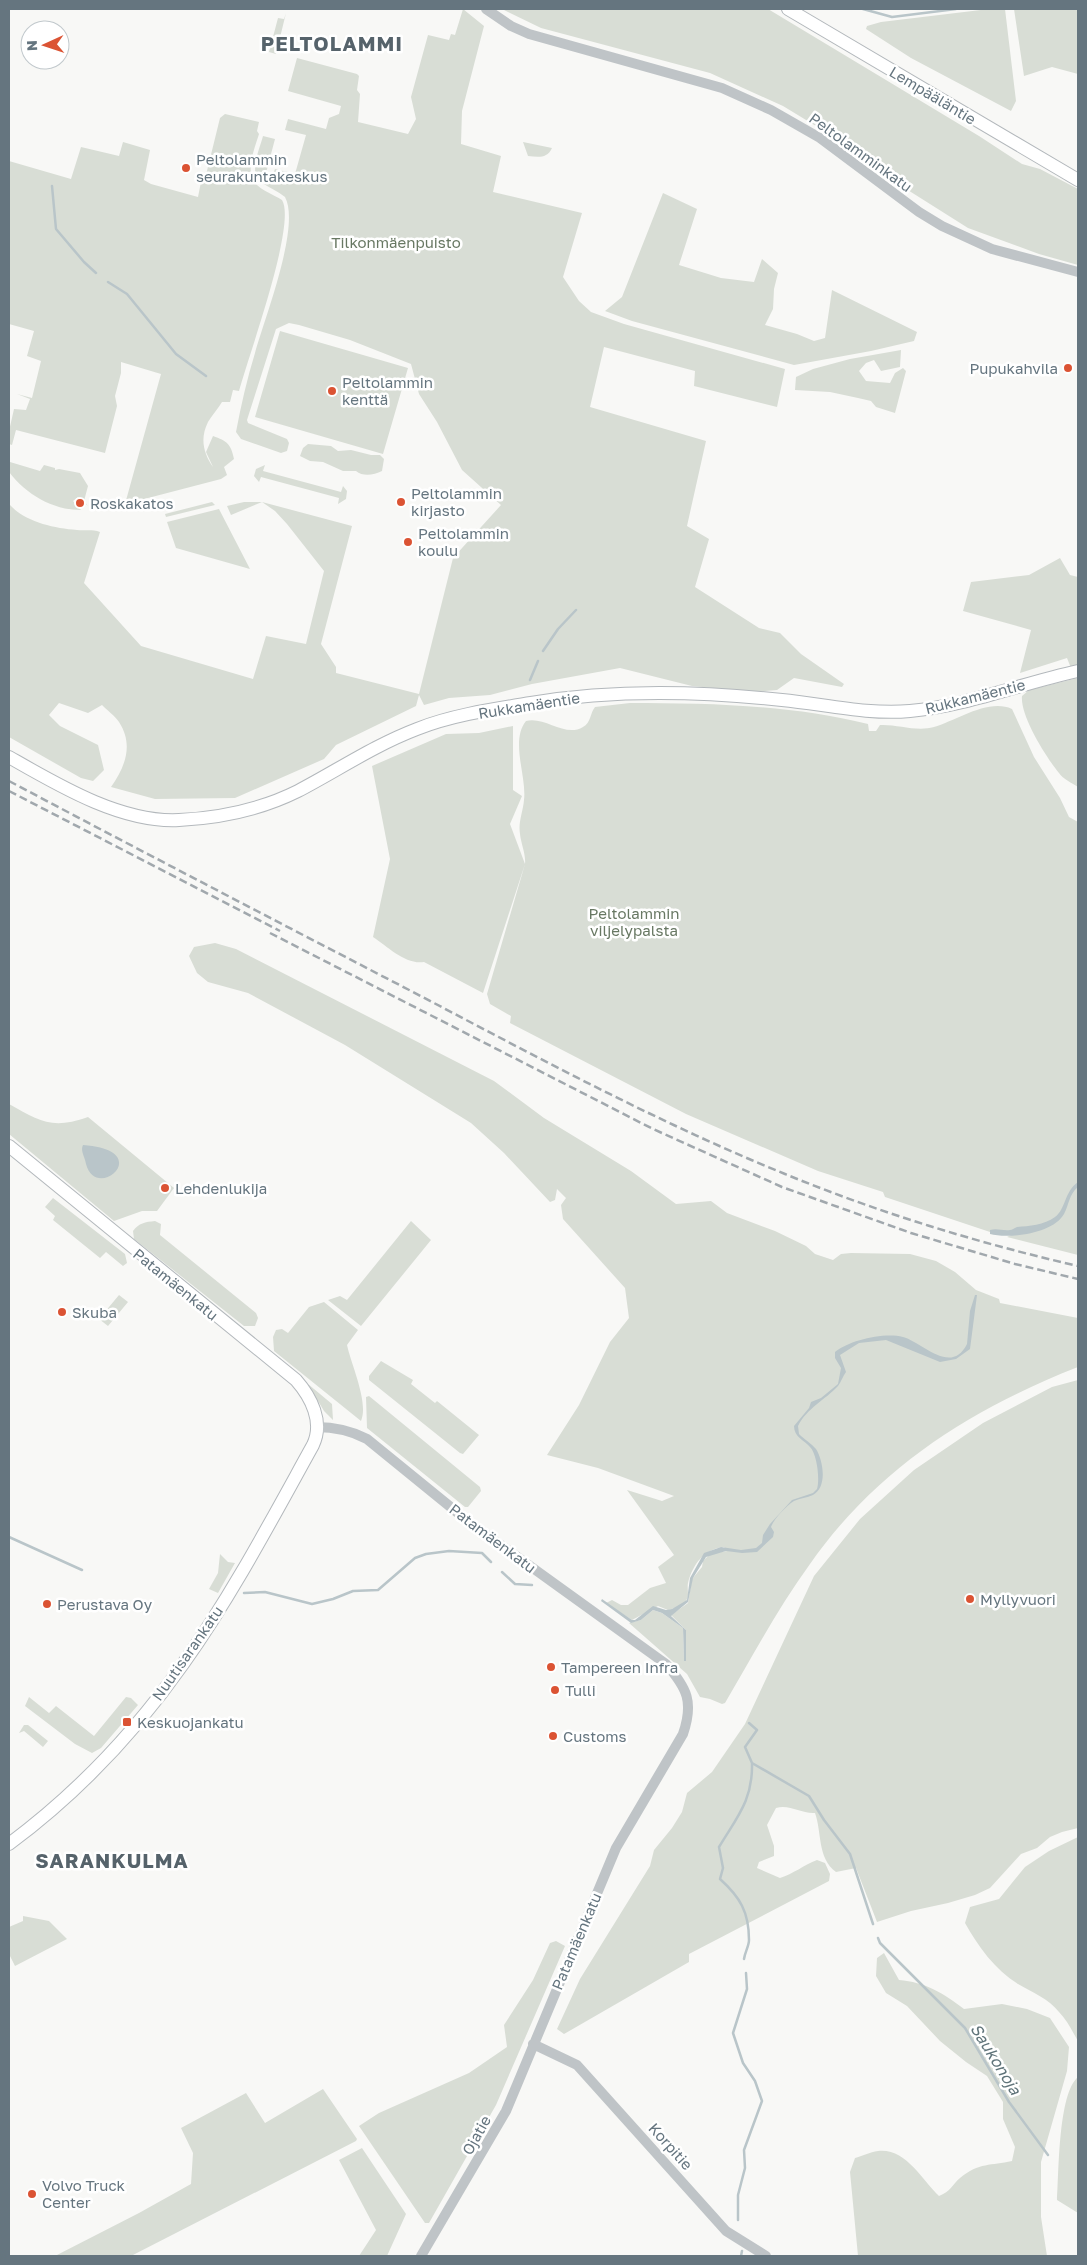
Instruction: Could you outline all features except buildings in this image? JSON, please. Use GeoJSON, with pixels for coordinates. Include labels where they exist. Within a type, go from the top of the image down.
{"type":"FeatureCollection","features":[{"type":"Feature","properties":{"kind":"main road","name":"Lempääläntie"},"geometry":{"type":"LineString","coordinates":[[788,9],[1078,180]]}},
{"type":"Feature","properties":{"kind":"main road","name":"Rukkamäentie"},"geometry":{"type":"LineString","coordinates":[[9,757],[78,794],[122,811],[154,820],[177,820],[240,812],[276,801],[380,745],[419,728],[458,718],[558,698],[640,692],[702,694],[806,702],[874,711],[909,711],[939,707],[1078,671]]}},
{"type":"Feature","properties":{"kind":"main road","name":"Patamäenkatu"},"geometry":{"type":"LineString","coordinates":[[9,1146],[296,1380],[312,1402],[316,1427]]}},
{"type":"Feature","properties":{"kind":"main road","name":"Nuutisarankatu"},"geometry":{"type":"LineString","coordinates":[[9,1844],[70,1792],[116,1746],[182,1666],[219,1609],[269,1524],[313,1445],[316,1438],[316,1427]]}},
{"type":"Feature","properties":{"kind":"street","name":"Peltolamminkatu"},"geometry":{"type":"LineString","coordinates":[[486,9],[511,26],[537,37],[697,80],[729,91],[771,110],[820,138],[919,212],[942,226],[992,248],[1078,272]]}},
{"type":"Feature","properties":{"kind":"street","name":"Patamäenkatu"},"geometry":{"type":"LineString","coordinates":[[316,1427],[335,1427],[352,1431],[367,1439],[470,1522],[666,1664],[679,1679],[686,1691],[689,1706],[683,1734],[616,1848],[534,2044]]}},
{"type":"Feature","properties":{"kind":"street","name":"Korpitie"},"geometry":{"type":"LineString","coordinates":[[534,2044],[556,2053],[577,2065],[726,2230],[766,2256]]}},
{"type":"Feature","properties":{"kind":"street","name":"Ojatie"},"geometry":{"type":"LineString","coordinates":[[421,2256],[502,2118],[534,2044]]}},
{"type":"Feature","properties":{"kind":"green space","name":"Tilkonmäenpuisto"},"geometry":{"type":"Polygon","coordinates":[[[463,9],[484,26],[462,111],[461,144],[501,156],[493,192],[582,213],[563,277],[579,301],[591,312],[624,324],[785,369],[777,407],[694,386],[695,371],[604,347],[590,407],[706,441],[687,526],[709,539],[695,587],[759,628],[780,633],[801,654],[844,684],[842,687],[794,678],[777,690],[754,692],[692,686],[620,668],[532,684],[490,695],[449,698],[424,705],[419,695],[416,706],[336,745],[324,759],[235,798],[155,799],[111,787],[124,764],[127,747],[124,731],[119,722],[102,705],[88,713],[59,703],[49,715],[60,726],[98,745],[104,770],[93,781],[81,778],[9,737],[9,504],[31,520],[49,526],[100,532],[84,583],[141,646],[253,679],[266,636],[306,644],[324,571],[287,524],[275,511],[262,502],[352,526],[321,644],[336,667],[336,673],[419,694],[453,558],[501,505],[462,470],[437,422],[419,394],[411,364],[350,340],[289,323],[276,329],[247,420],[248,423],[287,439],[289,443],[287,451],[281,453],[241,439],[236,432],[249,373],[279,274],[288,229],[289,211],[285,197],[261,182],[255,173],[256,160],[263,136],[275,139],[266,173],[273,174],[275,169],[295,174],[306,135],[285,130],[288,119],[326,129],[329,118],[339,114],[341,106],[288,91],[297,58],[357,74],[359,76],[357,90],[360,94],[358,122],[408,134],[416,119],[411,97],[428,35],[449,40],[451,34],[455,35],[463,9]]]}},
{"type":"Feature","properties":{"kind":"green space"},"geometry":{"type":"Polygon","coordinates":[[[502,9],[768,9],[979,136],[1022,164],[1040,169],[1078,189],[1078,265],[1039,254],[968,228],[884,175],[834,137],[783,106],[710,73],[541,28],[502,9]]]}},
{"type":"Feature","properties":{"kind":"green space"},"geometry":{"type":"Polygon","coordinates":[[[989,9],[1005,9],[1016,101],[1011,111],[911,58],[866,29],[867,26],[881,22],[989,9]]]}},
{"type":"Feature","properties":{"kind":"green space"},"geometry":{"type":"Polygon","coordinates":[[[1014,9],[1078,9],[1078,74],[1052,67],[1024,76],[1014,9]]]}},
{"type":"Feature","properties":{"kind":"green space"},"geometry":{"type":"Polygon","coordinates":[[[286,13],[276,54],[269,52],[278,18],[284,19],[286,13]]]}},
{"type":"Feature","properties":{"kind":"green space"},"geometry":{"type":"Polygon","coordinates":[[[225,114],[259,122],[257,131],[259,134],[251,166],[252,178],[261,188],[282,200],[285,214],[283,235],[270,292],[239,391],[233,390],[230,402],[222,402],[208,422],[204,434],[205,451],[213,467],[206,452],[213,436],[228,444],[234,459],[224,467],[227,475],[221,479],[125,504],[161,374],[121,362],[121,373],[115,396],[117,406],[105,453],[16,430],[12,445],[9,444],[9,431],[14,409],[26,410],[30,399],[17,394],[32,398],[41,361],[27,356],[34,331],[9,324],[9,161],[71,179],[81,147],[119,156],[123,142],[150,150],[144,180],[151,184],[198,197],[201,182],[204,183],[220,118],[225,114]]]}},
{"type":"Feature","properties":{"kind":"green space"},"geometry":{"type":"Polygon","coordinates":[[[523,142],[552,148],[545,156],[528,156],[523,142]]]}},
{"type":"Feature","properties":{"kind":"green space"},"geometry":{"type":"Polygon","coordinates":[[[663,193],[697,209],[679,265],[721,278],[754,282],[762,259],[778,273],[774,289],[773,309],[765,325],[814,341],[825,338],[832,290],[917,332],[914,341],[794,365],[632,321],[605,311],[622,297],[663,193]]]}},
{"type":"Feature","properties":{"kind":"green space","name":"Peltolammin kenttä"},"geometry":{"type":"Polygon","coordinates":[[[280,331],[408,368],[383,454],[255,417],[280,331]]]}},
{"type":"Feature","properties":{"kind":"green space"},"geometry":{"type":"Polygon","coordinates":[[[901,350],[900,367],[881,371],[874,360],[866,363],[859,371],[866,381],[890,383],[895,373],[903,368],[906,371],[895,413],[876,407],[871,401],[858,398],[830,392],[795,390],[796,377],[813,369],[850,359],[901,350]]]}},
{"type":"Feature","properties":{"kind":"green space"},"geometry":{"type":"Polygon","coordinates":[[[308,444],[331,446],[338,451],[351,450],[371,455],[380,455],[384,459],[382,471],[365,475],[356,471],[343,471],[323,462],[310,461],[300,456],[303,448],[308,444]]]}},
{"type":"Feature","properties":{"kind":"green space"},"geometry":{"type":"Polygon","coordinates":[[[9,454],[10,462],[40,471],[44,465],[55,468],[55,470],[80,473],[88,486],[84,501],[88,506],[78,497],[73,501],[81,510],[60,507],[32,494],[9,472],[9,454]]]}},
{"type":"Feature","properties":{"kind":"green space"},"geometry":{"type":"Polygon","coordinates":[[[265,465],[263,471],[341,492],[343,486],[347,491],[346,499],[338,504],[339,498],[261,477],[259,482],[254,476],[256,469],[265,465]]]}},
{"type":"Feature","properties":{"kind":"green space"},"geometry":{"type":"Polygon","coordinates":[[[212,502],[215,505],[166,517],[165,514],[212,502]]]}},
{"type":"Feature","properties":{"kind":"green space"},"geometry":{"type":"Polygon","coordinates":[[[244,502],[262,502],[231,515],[227,506],[244,502]]]}},
{"type":"Feature","properties":{"kind":"green space"},"geometry":{"type":"Polygon","coordinates":[[[219,509],[250,569],[176,548],[167,522],[219,509]]]}},
{"type":"Feature","properties":{"kind":"green space"},"geometry":{"type":"Polygon","coordinates":[[[1060,558],[1070,575],[1078,577],[1078,667],[1071,668],[1067,658],[1020,673],[1031,630],[963,611],[971,582],[1029,575],[1060,558]]]}},
{"type":"Feature","properties":{"kind":"green space"},"geometry":{"type":"Polygon","coordinates":[[[1078,678],[1078,787],[1061,775],[1041,747],[1029,725],[1022,704],[1022,696],[1029,690],[1078,678]]]}},
{"type":"Feature","properties":{"kind":"green space","name":"Peltolammin viljelypalsta"},"geometry":{"type":"Polygon","coordinates":[[[630,703],[690,704],[750,706],[809,713],[868,724],[869,731],[876,731],[880,725],[920,729],[934,727],[993,706],[1003,706],[1012,709],[1034,757],[1060,798],[1069,817],[1078,822],[1078,1255],[1007,1237],[1011,1235],[990,1232],[885,1197],[883,1192],[818,1171],[686,1114],[510,1023],[511,1016],[490,1004],[487,994],[525,864],[520,830],[524,791],[519,739],[521,729],[526,721],[540,721],[562,729],[576,730],[588,723],[595,707],[630,703]]]}},
{"type":"Feature","properties":{"kind":"green space"},"geometry":{"type":"Polygon","coordinates":[[[513,726],[513,790],[522,796],[510,824],[525,864],[483,993],[424,962],[411,961],[397,954],[373,937],[390,859],[372,766],[446,734],[479,733],[513,726]]]}},
{"type":"Feature","properties":{"kind":"green space"},"geometry":{"type":"Polygon","coordinates":[[[215,943],[236,949],[494,1081],[544,1118],[631,1171],[676,1204],[711,1201],[727,1213],[775,1231],[806,1246],[815,1254],[833,1260],[841,1254],[851,1253],[910,1254],[936,1261],[955,1272],[976,1290],[999,1299],[1000,1303],[1078,1318],[1078,1367],[1000,1402],[964,1422],[929,1445],[896,1471],[865,1499],[836,1530],[810,1564],[776,1615],[725,1703],[722,1704],[700,1697],[687,1674],[629,1623],[641,1620],[653,1610],[662,1613],[683,1628],[684,1661],[686,1661],[686,1630],[671,1615],[688,1603],[692,1579],[702,1567],[703,1561],[710,1554],[727,1551],[724,1547],[717,1548],[700,1559],[690,1576],[688,1597],[684,1603],[668,1610],[658,1606],[632,1620],[606,1603],[612,1600],[621,1605],[628,1605],[650,1588],[666,1583],[658,1567],[674,1555],[627,1490],[662,1501],[674,1496],[598,1468],[547,1455],[579,1405],[610,1342],[629,1318],[625,1288],[563,1219],[561,1205],[566,1198],[557,1189],[555,1200],[550,1202],[504,1153],[471,1123],[345,1045],[248,993],[208,982],[197,973],[189,956],[194,947],[215,943]]]}},
{"type":"Feature","properties":{"kind":"green space"},"geometry":{"type":"Polygon","coordinates":[[[9,1104],[46,1122],[65,1123],[88,1117],[174,1188],[157,1211],[142,1211],[114,1221],[9,1134],[9,1104]]]}},
{"type":"Feature","properties":{"kind":"green space"},"geometry":{"type":"Polygon","coordinates":[[[53,1198],[125,1254],[127,1263],[123,1266],[106,1252],[100,1258],[53,1220],[55,1216],[45,1207],[53,1198]]]}},
{"type":"Feature","properties":{"kind":"green space"},"geometry":{"type":"Polygon","coordinates":[[[155,1221],[161,1224],[160,1235],[256,1313],[258,1318],[255,1326],[244,1326],[134,1239],[133,1231],[138,1226],[145,1222],[155,1221]]]}},
{"type":"Feature","properties":{"kind":"green space"},"geometry":{"type":"Polygon","coordinates":[[[411,1221],[431,1240],[361,1326],[328,1300],[340,1296],[347,1300],[411,1221]]]}},
{"type":"Feature","properties":{"kind":"green space"},"geometry":{"type":"Polygon","coordinates":[[[119,1295],[128,1302],[108,1326],[99,1319],[119,1295]]]}},
{"type":"Feature","properties":{"kind":"green space"},"geometry":{"type":"Polygon","coordinates":[[[324,1302],[358,1330],[347,1345],[363,1404],[361,1421],[274,1351],[273,1337],[276,1330],[282,1329],[288,1333],[309,1307],[324,1302]]]}},
{"type":"Feature","properties":{"kind":"green space"},"geometry":{"type":"Polygon","coordinates":[[[381,1361],[413,1380],[411,1384],[435,1403],[437,1401],[479,1435],[463,1454],[369,1380],[369,1376],[381,1361]]]}},
{"type":"Feature","properties":{"kind":"green space"},"geometry":{"type":"Polygon","coordinates":[[[1078,1380],[1078,1828],[1050,1837],[1037,1848],[1021,1854],[990,1888],[975,1895],[911,1911],[877,1922],[856,1868],[836,1872],[826,1860],[815,1813],[786,1807],[776,1808],[767,1825],[774,1846],[774,1856],[759,1862],[757,1868],[780,1878],[817,1860],[825,1863],[830,1874],[829,1881],[689,1954],[689,1962],[564,2034],[557,2029],[580,1979],[650,1866],[654,1850],[682,1812],[687,1793],[712,1772],[745,1724],[814,1576],[860,1519],[914,1470],[983,1423],[1052,1387],[1078,1380]]]}},
{"type":"Feature","properties":{"kind":"green space"},"geometry":{"type":"Polygon","coordinates":[[[308,1384],[332,1404],[333,1420],[324,1411],[308,1384]]]}},
{"type":"Feature","properties":{"kind":"green space"},"geometry":{"type":"Polygon","coordinates":[[[369,1396],[480,1487],[481,1491],[468,1507],[465,1507],[367,1428],[366,1397],[369,1396]]]}},
{"type":"Feature","properties":{"kind":"green space"},"geometry":{"type":"Polygon","coordinates":[[[220,1554],[228,1562],[235,1563],[218,1593],[209,1589],[218,1573],[220,1554]]]}},
{"type":"Feature","properties":{"kind":"green space"},"geometry":{"type":"Polygon","coordinates":[[[29,1697],[49,1713],[56,1706],[94,1736],[126,1697],[131,1698],[138,1705],[101,1748],[92,1753],[75,1744],[25,1706],[29,1697]]]}},
{"type":"Feature","properties":{"kind":"green space"},"geometry":{"type":"Polygon","coordinates":[[[24,1725],[28,1725],[48,1741],[43,1747],[24,1731],[19,1733],[24,1725]]]}},
{"type":"Feature","properties":{"kind":"green space"},"geometry":{"type":"Polygon","coordinates":[[[1078,1837],[1078,2041],[1067,2022],[1055,2007],[1018,1984],[995,1965],[981,1949],[965,1923],[970,1907],[999,1899],[1025,1867],[1049,1851],[1078,1837]]]}},
{"type":"Feature","properties":{"kind":"green space"},"geometry":{"type":"Polygon","coordinates":[[[23,1916],[49,1921],[67,1939],[15,1966],[9,1954],[9,1927],[23,1921],[23,1916]]]}},
{"type":"Feature","properties":{"kind":"green space"},"geometry":{"type":"Polygon","coordinates":[[[556,1941],[565,1946],[496,2105],[429,2223],[425,2223],[359,2126],[379,2113],[469,2073],[507,2047],[504,2025],[533,1980],[550,1943],[556,1941]]]}},
{"type":"Feature","properties":{"kind":"green space"},"geometry":{"type":"Polygon","coordinates":[[[884,1953],[899,1980],[917,1983],[933,1989],[964,2009],[1002,2004],[1027,2009],[1050,2018],[1069,2047],[1067,2071],[1041,2162],[1041,2217],[1047,2256],[858,2256],[850,2172],[855,2158],[878,2151],[888,2151],[897,2154],[912,2166],[939,2196],[973,2169],[985,2165],[1012,2161],[1015,2147],[1003,2119],[1003,2102],[987,2076],[940,2041],[907,2006],[886,1993],[876,1976],[877,1958],[884,1953]]]}},
{"type":"Feature","properties":{"kind":"green space"},"geometry":{"type":"Polygon","coordinates":[[[1078,2077],[1078,2213],[1057,2200],[1063,2116],[1071,2086],[1078,2077]]]}},
{"type":"Feature","properties":{"kind":"green space"},"geometry":{"type":"Polygon","coordinates":[[[323,2089],[357,2139],[356,2141],[131,2256],[55,2256],[191,2184],[193,2153],[181,2128],[246,2093],[265,2123],[323,2089]]]}},
{"type":"Feature","properties":{"kind":"green space"},"geometry":{"type":"Polygon","coordinates":[[[362,2148],[406,2214],[387,2256],[359,2256],[376,2230],[339,2160],[362,2148]]]}},
{"type":"Feature","properties":{"kind":"shaded area"},"geometry":{"type":"Polygon","coordinates":[[[83,1145],[105,1149],[116,1156],[119,1163],[116,1171],[109,1176],[100,1178],[92,1175],[83,1154],[83,1145]]]}},
{"type":"Feature","properties":{"kind":"shaded area"},"geometry":{"type":"Polygon","coordinates":[[[1078,1182],[1078,1187],[1071,1196],[1064,1214],[1050,1226],[1018,1235],[990,1234],[990,1230],[1011,1230],[1051,1220],[1059,1214],[1070,1191],[1078,1182]]]}},
{"type":"Feature","properties":{"kind":"shaded area"},"geometry":{"type":"Polygon","coordinates":[[[975,1295],[977,1295],[970,1349],[956,1359],[940,1362],[886,1340],[859,1343],[840,1355],[846,1372],[839,1384],[806,1414],[798,1426],[799,1434],[816,1449],[821,1460],[823,1473],[821,1486],[813,1495],[794,1501],[784,1509],[771,1527],[774,1532],[773,1537],[757,1552],[726,1551],[706,1557],[693,1578],[688,1602],[671,1616],[686,1630],[686,1661],[684,1661],[683,1628],[662,1613],[653,1610],[641,1620],[631,1623],[601,1601],[602,1599],[632,1620],[635,1620],[653,1606],[666,1610],[672,1609],[687,1600],[690,1578],[704,1553],[721,1547],[741,1550],[756,1548],[762,1543],[763,1535],[770,1524],[792,1500],[813,1493],[817,1489],[818,1473],[814,1455],[810,1447],[797,1436],[794,1426],[809,1408],[811,1402],[821,1398],[838,1384],[841,1368],[835,1358],[835,1352],[849,1344],[868,1338],[895,1336],[911,1340],[936,1354],[953,1357],[960,1353],[967,1344],[970,1311],[975,1295]]]}},
{"type":"Feature","properties":{"kind":"waterway"},"geometry":{"type":"LineString","coordinates":[[863,9],[892,17],[956,9]]}},
{"type":"Feature","properties":{"kind":"waterway"},"geometry":{"type":"LineString","coordinates":[[52,186],[56,229],[96,273]]}},
{"type":"Feature","properties":{"kind":"waterway"},"geometry":{"type":"LineString","coordinates":[[108,282],[127,294],[176,354],[206,376]]}},
{"type":"Feature","properties":{"kind":"waterway"},"geometry":{"type":"LineString","coordinates":[[543,651],[558,629],[576,610]]}},
{"type":"Feature","properties":{"kind":"waterway"},"geometry":{"type":"LineString","coordinates":[[530,680],[538,661]]}},
{"type":"Feature","properties":{"kind":"waterway"},"geometry":{"type":"LineString","coordinates":[[9,1537],[82,1570]]}},
{"type":"Feature","properties":{"kind":"waterway"},"geometry":{"type":"LineString","coordinates":[[244,1593],[265,1592],[312,1604],[333,1599],[353,1591],[378,1590],[415,1558],[426,1554],[449,1551],[482,1553],[491,1562]]}},
{"type":"Feature","properties":{"kind":"waterway"},"geometry":{"type":"LineString","coordinates":[[502,1572],[515,1584],[532,1585]]}},
{"type":"Feature","properties":{"kind":"waterway","name":"Saukonoja"},"geometry":{"type":"LineString","coordinates":[[749,1723],[757,1730],[745,1747],[752,1763],[809,1796],[824,1820],[850,1854],[873,1924]]}},
{"type":"Feature","properties":{"kind":"waterway"},"geometry":{"type":"LineString","coordinates":[[744,1959],[749,1942],[747,1921],[738,1899],[720,1879],[723,1868],[719,1847],[738,1817],[747,1798],[752,1776],[752,1763]]}},
{"type":"Feature","properties":{"kind":"waterway","name":"Saukonoja"},"geometry":{"type":"LineString","coordinates":[[878,1938],[880,1943],[965,2028],[1009,2102],[1048,2155]]}},
{"type":"Feature","properties":{"kind":"waterway"},"geometry":{"type":"LineString","coordinates":[[738,2220],[738,2195],[745,2168],[744,2150],[762,2101],[755,2081],[743,2063],[733,2033],[747,1989],[746,1973]]}},
{"type":"Feature","properties":{"kind":"waterway"},"geometry":{"type":"LineString","coordinates":[[741,2256],[742,2251]]}},
{"type":"Feature","properties":{"kind":"railway"},"geometry":{"type":"LineString","coordinates":[[9,781],[551,1064],[690,1133],[785,1174],[857,1202],[966,1237],[1078,1266]]}},
{"type":"Feature","properties":{"kind":"railway"},"geometry":{"type":"LineString","coordinates":[[9,791],[280,931]]}},
{"type":"Feature","properties":{"kind":"railway"},"geometry":{"type":"LineString","coordinates":[[270,933],[653,1129],[782,1187],[911,1233],[1015,1264],[1078,1279]]}},
{"type":"Feature","properties":{"kind":"place","name":"Peltolammin seurakuntakeskus"},"geometry":{"type":"Point","coordinates":[186,168]}},
{"type":"Feature","properties":{"kind":"place","name":"Pupukahvila"},"geometry":{"type":"Point","coordinates":[1068,368]}},
{"type":"Feature","properties":{"kind":"place","name":"Peltolammin kenttä"},"geometry":{"type":"Point","coordinates":[332,391]}},
{"type":"Feature","properties":{"kind":"place","name":"Peltolammin kirjasto"},"geometry":{"type":"Point","coordinates":[401,502]}},
{"type":"Feature","properties":{"kind":"place","name":"Roskakatos"},"geometry":{"type":"Point","coordinates":[80,503]}},
{"type":"Feature","properties":{"kind":"place","name":"Peltolammin koulu"},"geometry":{"type":"Point","coordinates":[408,542]}},
{"type":"Feature","properties":{"kind":"place","name":"Lehdenlukija"},"geometry":{"type":"Point","coordinates":[165,1188]}},
{"type":"Feature","properties":{"kind":"place","name":"Skuba"},"geometry":{"type":"Point","coordinates":[62,1312]}},
{"type":"Feature","properties":{"kind":"place","name":"Myllyvuori"},"geometry":{"type":"Point","coordinates":[970,1599]}},
{"type":"Feature","properties":{"kind":"place","name":"Perustava Oy"},"geometry":{"type":"Point","coordinates":[47,1604]}},
{"type":"Feature","properties":{"kind":"place","name":"Tampereen Infra"},"geometry":{"type":"Point","coordinates":[551,1667]}},
{"type":"Feature","properties":{"kind":"place","name":"Tulli"},"geometry":{"type":"Point","coordinates":[555,1690]}},
{"type":"Feature","properties":{"kind":"place","name":"Keskuojankatu"},"geometry":{"type":"Point","coordinates":[127,1722]}},
{"type":"Feature","properties":{"kind":"place","name":"Customs"},"geometry":{"type":"Point","coordinates":[553,1736]}},
{"type":"Feature","properties":{"kind":"place","name":"Volvo Truck Center"},"geometry":{"type":"Point","coordinates":[32,2194]}},
{"type":"Feature","properties":{"kind":"district","name":"PELTOLAMMI"},"geometry":{"type":"Point","coordinates":[332,43]}},
{"type":"Feature","properties":{"kind":"district","name":"SARANKULMA"},"geometry":{"type":"Point","coordinates":[112,1860]}}]}
